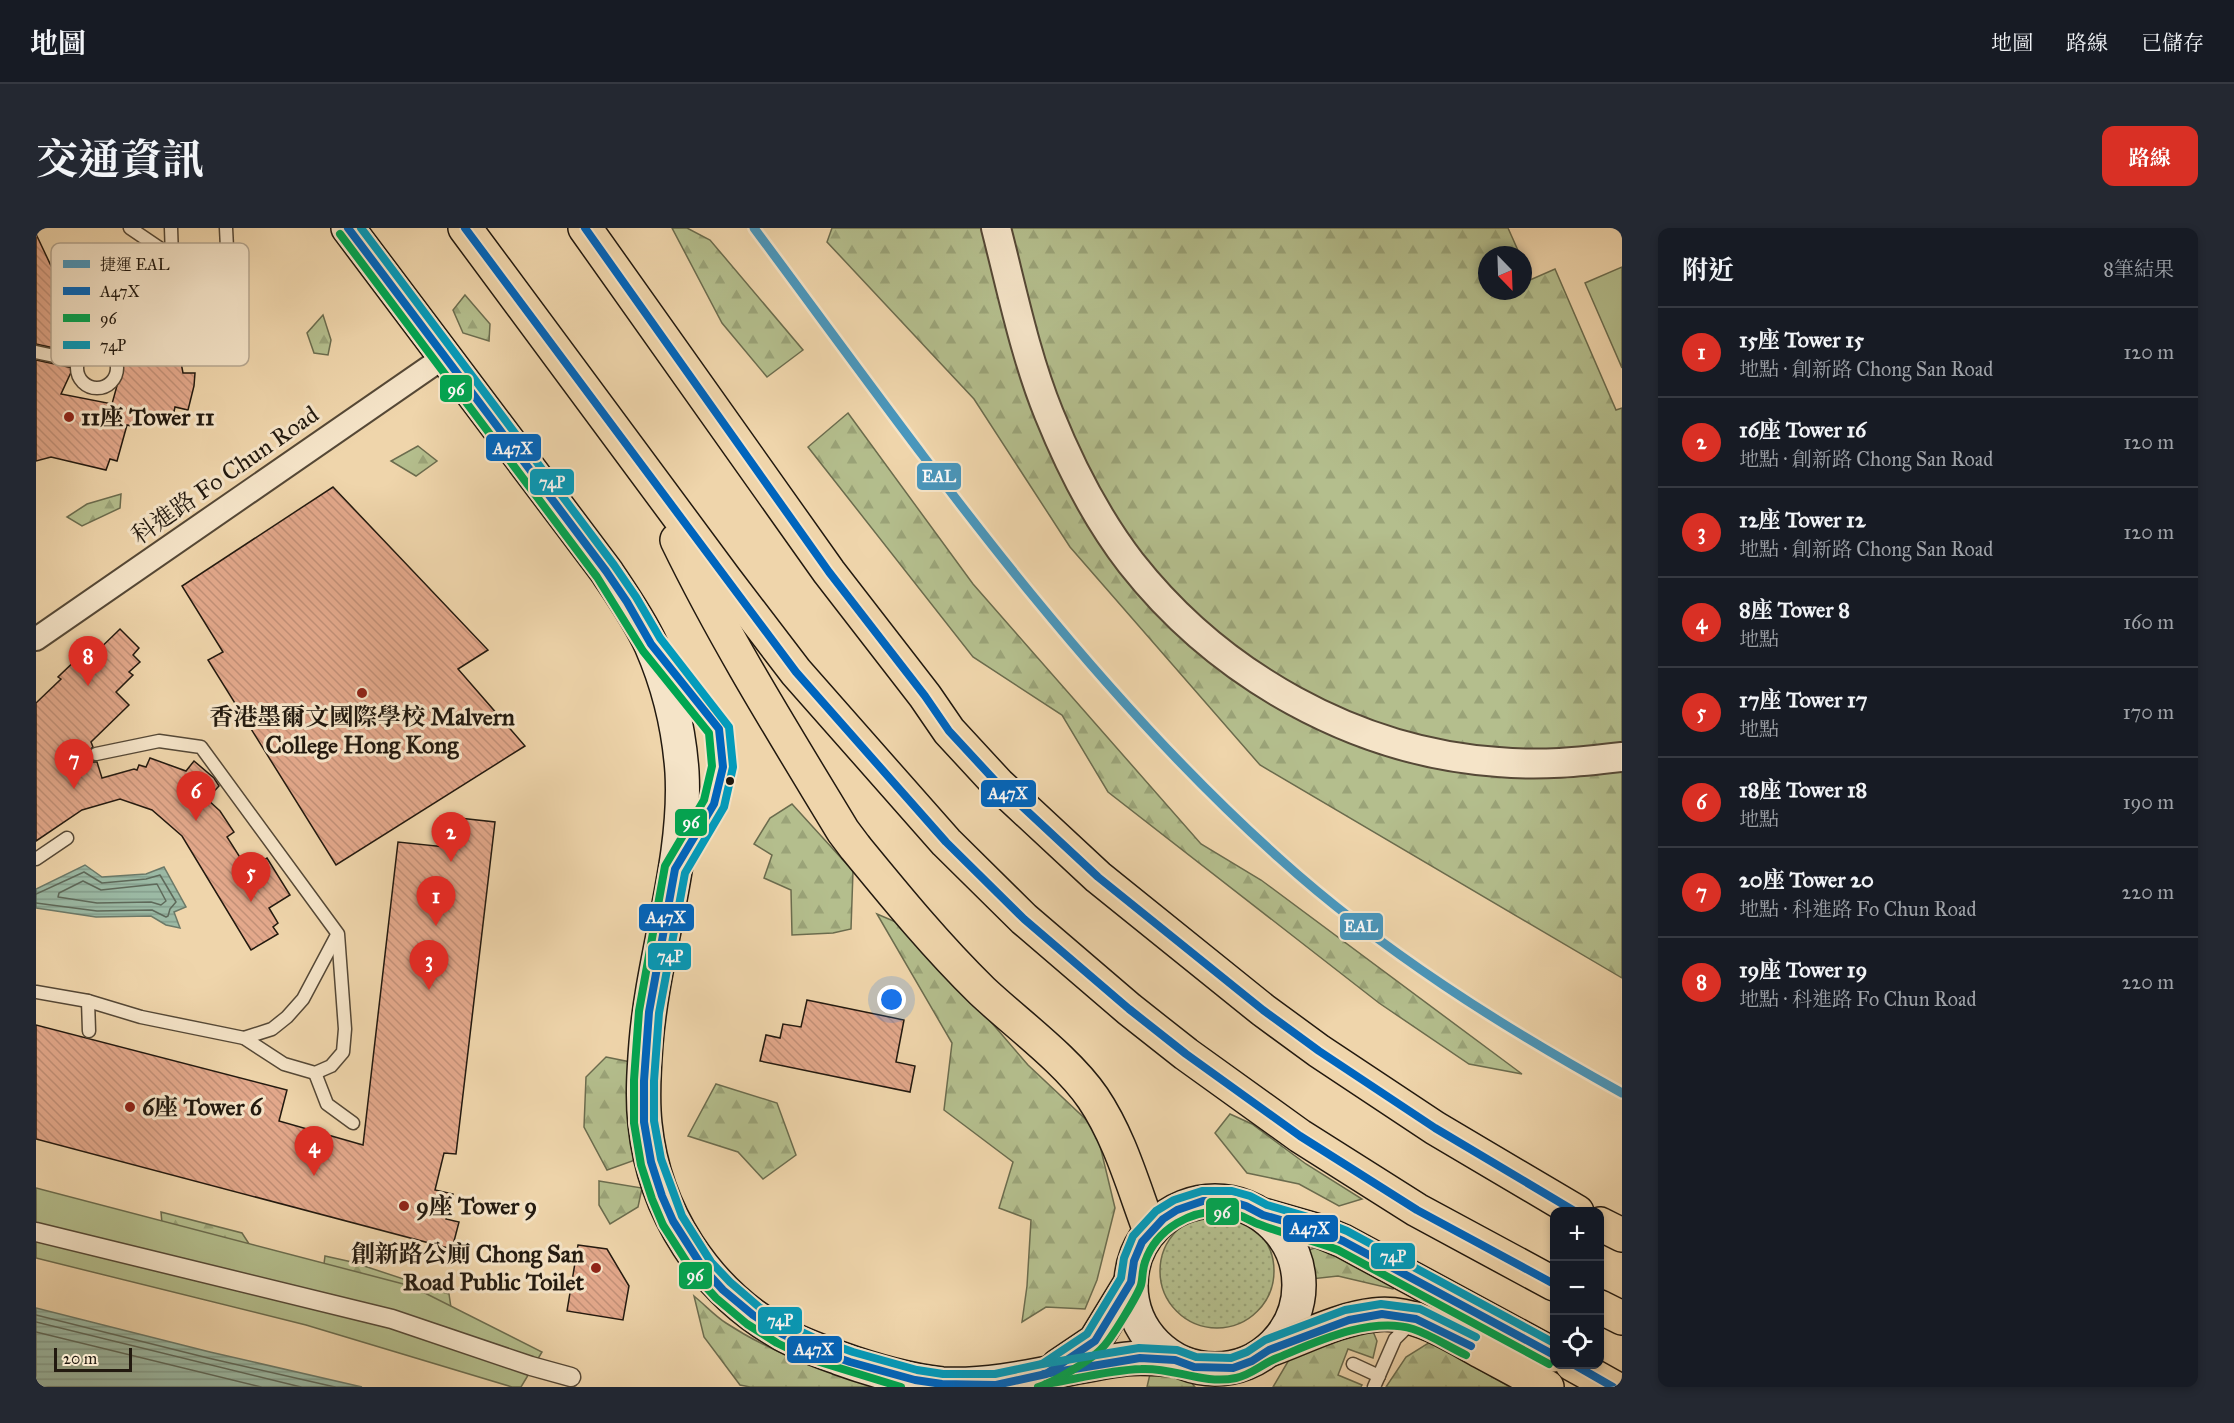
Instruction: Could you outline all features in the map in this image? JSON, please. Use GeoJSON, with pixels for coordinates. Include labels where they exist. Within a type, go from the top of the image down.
{"type":"FeatureCollection","features":[{"type":"Feature","properties":{"kind":"highway"},"geometry":{"type":"LineString","coordinates":[[465,228],[796,672],[946,842],[1024,919],[1186,1054],[1300,1136],[1417,1210],[1550,1282]]}},
{"type":"Feature","properties":{"kind":"highway"},"geometry":{"type":"LineString","coordinates":[[585,228],[836,581],[925,696],[949,731],[998,784],[1098,877],[1263,1010],[1319,1051],[1435,1128],[1569,1207]]}},
{"type":"Feature","properties":{"kind":"highway"},"geometry":{"type":"LineString","coordinates":[[640,463],[700,588],[745,670],[843,831],[943,952],[1084,1086],[1114,1135],[1150,1231]]}},
{"type":"Feature","properties":{"kind":"highway"},"geometry":{"type":"LineString","coordinates":[[1263,1215],[1343,1240],[1550,1353]]}},
{"type":"Feature","properties":{"kind":"highway"},"geometry":{"type":"LineString","coordinates":[[1604,1226],[1622,1235]]}},
{"type":"Feature","properties":{"kind":"highway"},"geometry":{"type":"LineString","coordinates":[[1604,1309],[1622,1318]]}},
{"type":"Feature","properties":{"kind":"highway"},"geometry":{"type":"LineString","coordinates":[[1269,1350],[1349,1320],[1372,1315],[1392,1315],[1416,1319],[1443,1331],[1547,1387]]}},
{"type":"Feature","properties":{"kind":"highway"},"geometry":{"type":"LineString","coordinates":[[1579,1369],[1613,1387]]}},
{"type":"Feature","properties":{"kind":"main road"},"geometry":{"type":"LineString","coordinates":[[348,228],[606,571],[651,644],[670,700],[678,737],[682,772],[682,808],[675,869],[650,1012],[644,1081],[644,1122],[651,1162],[662,1196],[673,1221],[703,1268],[723,1290],[753,1315],[782,1334],[813,1349],[850,1362],[915,1380],[942,1384],[996,1385],[1126,1359],[1175,1359],[1204,1368],[1233,1368],[1252,1361],[1269,1350],[1284,1335],[1294,1315],[1300,1292],[1299,1268],[1293,1250],[1279,1228],[1263,1215],[1246,1206],[1230,1202],[1203,1201],[1177,1210],[1163,1219],[1142,1242],[1134,1261],[1131,1298],[1142,1327],[1151,1340],[1175,1359]]}},
{"type":"Feature","properties":{"kind":"main road"},"geometry":{"type":"LineString","coordinates":[[1046,1374],[1095,1341],[1131,1282]]}},
{"type":"Feature","properties":{"kind":"street"},"geometry":{"type":"LineString","coordinates":[[996,228],[1039,388],[1050,417],[1086,493],[1131,562],[1170,608],[1206,641],[1252,676],[1293,700],[1342,724],[1385,740],[1437,754],[1497,762],[1560,764],[1622,757]]}},
{"type":"Feature","properties":{"kind":"street","name":"科進路 Fo Chun Road"},"geometry":{"type":"LineString","coordinates":[[36,639],[444,357]]}},
{"type":"Feature","properties":{"kind":"street"},"geometry":{"type":"LineString","coordinates":[[36,1232],[392,1319],[531,1366],[571,1377]]}},
{"type":"Feature","properties":{"kind":"lane"},"geometry":{"type":"LineString","coordinates":[[130,228],[152,243]]}},
{"type":"Feature","properties":{"kind":"lane"},"geometry":{"type":"LineString","coordinates":[[171,228],[172,243]]}},
{"type":"Feature","properties":{"kind":"lane"},"geometry":{"type":"LineString","coordinates":[[36,352],[51,355]]}},
{"type":"Feature","properties":{"kind":"lane"},"geometry":{"type":"LineString","coordinates":[[36,992],[88,1001],[141,1017],[244,1038],[284,1064],[315,1073],[331,1066],[343,1052],[345,1029],[338,934],[201,747],[159,741],[96,754]]}},
{"type":"Feature","properties":{"kind":"lane"},"geometry":{"type":"LineString","coordinates":[[36,859],[67,838]]}},
{"type":"Feature","properties":{"kind":"lane"},"geometry":{"type":"LineString","coordinates":[[244,1038],[272,1029],[287,1017],[303,999],[338,934]]}},
{"type":"Feature","properties":{"kind":"lane"},"geometry":{"type":"LineString","coordinates":[[88,1001],[89,1031]]}},
{"type":"Feature","properties":{"kind":"lane"},"geometry":{"type":"LineString","coordinates":[[315,1073],[327,1104],[353,1124]]}},
{"type":"Feature","properties":{"kind":"lane"},"geometry":{"type":"LineString","coordinates":[[1353,1365],[1376,1381],[1395,1339],[1416,1319]]}},
{"type":"Feature","properties":{"kind":"green space"},"geometry":{"type":"Polygon","coordinates":[[[672,228],[687,228],[710,240],[803,350],[767,377],[722,323],[672,228]]]}},
{"type":"Feature","properties":{"kind":"green space"},"geometry":{"type":"Polygon","coordinates":[[[832,228],[1508,228],[1516,246],[1478,246],[1478,300],[1532,300],[1532,279],[1555,269],[1616,410],[1622,408],[1622,978],[1260,765],[1070,547],[974,399],[827,242],[832,228]]]}},
{"type":"Feature","properties":{"kind":"green space"},"geometry":{"type":"Polygon","coordinates":[[[1622,267],[1622,368],[1585,283],[1622,267]]]}},
{"type":"Feature","properties":{"kind":"green space"},"geometry":{"type":"Polygon","coordinates":[[[465,295],[490,324],[489,341],[463,333],[453,310],[465,295]]]}},
{"type":"Feature","properties":{"kind":"green space"},"geometry":{"type":"Polygon","coordinates":[[[323,315],[331,340],[328,355],[314,353],[307,333],[323,315]]]}},
{"type":"Feature","properties":{"kind":"green space"},"geometry":{"type":"Polygon","coordinates":[[[848,413],[973,584],[1201,844],[1261,880],[1522,1074],[1469,1064],[1379,1003],[1108,792],[1062,715],[973,657],[808,447],[848,413]]]}},
{"type":"Feature","properties":{"kind":"green space"},"geometry":{"type":"Polygon","coordinates":[[[418,446],[437,461],[416,476],[391,461],[418,446]]]}},
{"type":"Feature","properties":{"kind":"green space"},"geometry":{"type":"Polygon","coordinates":[[[121,494],[120,508],[82,526],[67,517],[87,504],[121,494]]]}},
{"type":"Feature","properties":{"kind":"green space"},"geometry":{"type":"Polygon","coordinates":[[[792,804],[853,871],[851,929],[833,933],[792,935],[791,890],[764,878],[772,855],[754,844],[770,818],[792,804]]]}},
{"type":"Feature","properties":{"kind":"green space"},"geometry":{"type":"Polygon","coordinates":[[[877,914],[910,928],[1028,1065],[1096,1129],[1115,1208],[1097,1280],[1085,1309],[1046,1307],[1022,1322],[1027,1286],[1031,1220],[999,1208],[1013,1162],[944,1110],[952,1043],[877,914]]]}},
{"type":"Feature","properties":{"kind":"green space"},"geometry":{"type":"Polygon","coordinates":[[[606,1057],[655,1067],[661,1111],[638,1159],[607,1170],[584,1127],[586,1077],[606,1057]]]}},
{"type":"Feature","properties":{"kind":"green space"},"geometry":{"type":"Polygon","coordinates":[[[716,1084],[777,1103],[796,1155],[763,1179],[738,1152],[688,1136],[716,1084]]]}},
{"type":"Feature","properties":{"kind":"green space"},"geometry":{"type":"Polygon","coordinates":[[[1230,1114],[1252,1124],[1306,1164],[1362,1199],[1339,1206],[1299,1184],[1247,1173],[1215,1133],[1230,1114]]]}},
{"type":"Feature","properties":{"kind":"green space"},"geometry":{"type":"Polygon","coordinates":[[[599,1181],[642,1188],[638,1207],[610,1224],[599,1205],[599,1181]]]}},
{"type":"Feature","properties":{"kind":"green space"},"geometry":{"type":"Polygon","coordinates":[[[36,1188],[411,1286],[542,1352],[521,1387],[512,1387],[306,1325],[36,1258],[36,1188]]]}},
{"type":"Feature","properties":{"kind":"green space"},"geometry":{"type":"Polygon","coordinates":[[[161,1212],[242,1233],[255,1253],[163,1235],[161,1212]]]}},
{"type":"Feature","properties":{"kind":"green space"},"geometry":{"type":"Polygon","coordinates":[[[1217,1214],[1239,1218],[1257,1231],[1270,1249],[1274,1271],[1270,1293],[1257,1311],[1239,1324],[1217,1328],[1195,1324],[1177,1311],[1164,1293],[1160,1271],[1164,1249],[1177,1231],[1195,1218],[1217,1214]]]}},
{"type":"Feature","properties":{"kind":"green space"},"geometry":{"type":"Polygon","coordinates":[[[1323,1245],[1397,1285],[1393,1289],[1338,1276],[1311,1279],[1306,1251],[1323,1245]]]}},
{"type":"Feature","properties":{"kind":"green space"},"geometry":{"type":"Polygon","coordinates":[[[325,1256],[352,1262],[449,1294],[454,1328],[322,1280],[325,1256]]]}},
{"type":"Feature","properties":{"kind":"green space"},"geometry":{"type":"Polygon","coordinates":[[[694,1296],[722,1320],[762,1344],[821,1369],[881,1387],[750,1387],[740,1385],[704,1337],[694,1296]]]}},
{"type":"Feature","properties":{"kind":"green space"},"geometry":{"type":"Polygon","coordinates":[[[1372,1329],[1377,1341],[1373,1358],[1348,1349],[1338,1375],[1362,1385],[1361,1387],[1273,1387],[1293,1353],[1372,1329]]]}},
{"type":"Feature","properties":{"kind":"green space"},"geometry":{"type":"Polygon","coordinates":[[[1430,1342],[1510,1387],[1386,1387],[1406,1357],[1430,1342]]]}},
{"type":"Feature","properties":{"kind":"green space"},"geometry":{"type":"Polygon","coordinates":[[[1150,1374],[1184,1374],[1195,1387],[1147,1387],[1150,1374]]]}},
{"type":"Feature","properties":{"kind":"water"},"geometry":{"type":"Polygon","coordinates":[[[85,865],[102,877],[146,874],[164,867],[186,907],[174,912],[180,928],[166,925],[151,916],[96,917],[36,908],[36,889],[85,865]]]}},
{"type":"Feature","properties":{"kind":"water"},"geometry":{"type":"Polygon","coordinates":[[[36,1308],[210,1352],[362,1387],[36,1387],[36,1308]]]}},
{"type":"Feature","properties":{"kind":"building"},"geometry":{"type":"Polygon","coordinates":[[[36,234],[51,266],[51,347],[36,344],[36,234]]]}},
{"type":"Feature","properties":{"kind":"building"},"geometry":{"type":"Polygon","coordinates":[[[36,360],[51,363],[51,366],[73,368],[61,394],[112,404],[121,371],[118,366],[182,366],[183,373],[195,373],[188,410],[175,407],[171,425],[139,416],[136,427],[127,425],[117,461],[110,459],[106,470],[51,457],[36,461],[36,360]]]}},
{"type":"Feature","properties":{"kind":"building","name":"香港墨爾文國際學校 Malvern College Hong Kong"},"geometry":{"type":"Polygon","coordinates":[[[333,487],[488,650],[458,669],[525,746],[336,865],[208,660],[223,652],[182,586],[333,487]]]}},
{"type":"Feature","properties":{"kind":"building"},"geometry":{"type":"Polygon","coordinates":[[[120,629],[139,648],[133,655],[140,662],[129,672],[133,675],[116,692],[129,705],[91,742],[93,747],[88,751],[88,756],[93,762],[97,762],[102,778],[137,770],[139,765],[146,767],[150,758],[186,771],[194,761],[214,778],[219,786],[207,799],[220,811],[234,832],[227,837],[248,870],[267,858],[290,895],[269,908],[278,923],[273,927],[278,934],[251,950],[182,836],[152,810],[120,799],[82,810],[36,841],[36,703],[61,679],[58,677],[81,655],[87,661],[120,629]]]}},
{"type":"Feature","properties":{"kind":"building"},"geometry":{"type":"Polygon","coordinates":[[[459,818],[495,822],[456,1154],[444,1153],[435,1190],[453,1194],[446,1219],[459,1222],[452,1249],[36,1139],[36,1025],[287,1090],[279,1121],[363,1145],[398,842],[455,848],[459,818]]]}},
{"type":"Feature","properties":{"kind":"building"},"geometry":{"type":"Polygon","coordinates":[[[807,1000],[904,1020],[896,1062],[915,1066],[910,1092],[760,1061],[766,1035],[780,1038],[783,1024],[801,1027],[807,1000]]]}},
{"type":"Feature","properties":{"kind":"building","name":"創新路公廁 Chong San Road Public Toilet"},"geometry":{"type":"Polygon","coordinates":[[[578,1245],[607,1249],[629,1286],[623,1320],[567,1311],[578,1245]]]}},
{"type":"Feature","properties":{"kind":"metro line","name":"EAL"},"geometry":{"type":"LineString","coordinates":[[754,228],[1001,556],[1066,636],[1134,713],[1205,787],[1318,892],[1401,956],[1487,1014],[1622,1093]]}},
{"type":"Feature","properties":{"kind":"transit line","name":"A47X"},"geometry":{"type":"LineString","coordinates":[[348,228],[606,571],[651,644],[719,729],[723,767],[714,804],[675,869],[649,1012],[644,1081],[644,1122],[651,1162],[673,1221],[703,1268],[723,1290],[753,1315],[782,1334],[813,1349],[850,1362],[915,1380],[942,1384],[996,1385],[1046,1374],[1095,1341],[1131,1282],[1134,1261],[1142,1242],[1163,1219],[1177,1210],[1203,1201],[1230,1201],[1263,1215],[1319,1231],[1343,1241],[1550,1353]]}},
{"type":"Feature","properties":{"kind":"transit line","name":"74P"},"geometry":{"type":"LineString","coordinates":[[361,228],[614,565],[660,638],[729,727],[733,767],[724,807],[685,873],[659,1013],[654,1081],[654,1121],[661,1159],[682,1216],[711,1262],[730,1282],[759,1307],[787,1325],[853,1352],[917,1370],[943,1374],[995,1374],[1042,1364],[1087,1334],[1121,1278],[1124,1258],[1133,1236],[1156,1211],[1174,1200],[1202,1191],[1232,1191],[1347,1231],[1550,1341]]}},
{"type":"Feature","properties":{"kind":"transit line","name":"A47X"},"geometry":{"type":"LineString","coordinates":[[465,228],[796,672],[946,842],[1024,919],[1129,1009],[1186,1054],[1300,1136],[1417,1210],[1550,1282]]}},
{"type":"Feature","properties":{"kind":"transit line","name":"A47X"},"geometry":{"type":"LineString","coordinates":[[585,228],[829,572],[925,696],[949,731],[998,784],[1098,877],[1263,1010],[1319,1051],[1435,1128],[1568,1207]]}},
{"type":"Feature","properties":{"kind":"transit line","name":"96"},"geometry":{"type":"LineString","coordinates":[[340,234],[597,577],[643,651],[709,733],[712,766],[704,800],[665,866],[639,1011],[634,1080],[634,1123],[641,1165],[663,1225],[695,1275],[716,1298],[747,1324],[777,1343],[810,1359],[901,1387]]}},
{"type":"Feature","properties":{"kind":"transit line","name":"96"},"geometry":{"type":"LineString","coordinates":[[1038,1387],[1082,1364],[1107,1342],[1139,1290],[1144,1265],[1150,1250],[1167,1231],[1189,1217],[1214,1212],[1236,1214],[1270,1229],[1338,1250],[1549,1364]]}},
{"type":"Feature","properties":{"kind":"transit line","name":"74P"},"geometry":{"type":"LineString","coordinates":[[1042,1364],[1139,1348],[1177,1350],[1196,1357],[1231,1358],[1247,1352],[1265,1340],[1345,1310],[1381,1304],[1420,1309],[1476,1337]]}},
{"type":"Feature","properties":{"kind":"transit line","name":"A47X"},"geometry":{"type":"LineString","coordinates":[[1044,1374],[1140,1358],[1175,1360],[1194,1367],[1233,1368],[1252,1361],[1269,1350],[1349,1320],[1382,1314],[1416,1319],[1471,1346]]}},
{"type":"Feature","properties":{"kind":"transit line","name":"96"},"geometry":{"type":"LineString","coordinates":[[1046,1384],[1141,1369],[1153,1369],[1200,1378],[1224,1380],[1236,1378],[1326,1338],[1361,1328],[1379,1326],[1413,1329],[1466,1355]]}},
{"type":"Feature","properties":{"kind":"transit line","name":"A47X"},"geometry":{"type":"LineString","coordinates":[[1582,1369],[1613,1387]]}},
{"type":"Feature","properties":{"kind":"place","name":"11座 Tower 11"},"geometry":{"type":"Point","coordinates":[69,417]}},
{"type":"Feature","properties":{"kind":"place","name":"19座 Tower 19"},"geometry":{"type":"Point","coordinates":[88,686]}},
{"type":"Feature","properties":{"kind":"place","name":"香港墨爾文國際學校 Malvern College Hong Kong"},"geometry":{"type":"Point","coordinates":[362,693]}},
{"type":"Feature","properties":{"kind":"place","name":"20座 Tower 20"},"geometry":{"type":"Point","coordinates":[74,789]}},
{"type":"Feature","properties":{"kind":"place","name":"18座 Tower 18"},"geometry":{"type":"Point","coordinates":[196,821]}},
{"type":"Feature","properties":{"kind":"place","name":"16座 Tower 16"},"geometry":{"type":"Point","coordinates":[451,862]}},
{"type":"Feature","properties":{"kind":"place","name":"17座 Tower 17"},"geometry":{"type":"Point","coordinates":[251,902]}},
{"type":"Feature","properties":{"kind":"place","name":"15座 Tower 15"},"geometry":{"type":"Point","coordinates":[436,926]}},
{"type":"Feature","properties":{"kind":"place","name":"12座 Tower 12"},"geometry":{"type":"Point","coordinates":[429,990]}},
{"type":"Feature","properties":{"kind":"place","name":"6座 Tower 6"},"geometry":{"type":"Point","coordinates":[130,1107]}},
{"type":"Feature","properties":{"kind":"place","name":"8座 Tower 8"},"geometry":{"type":"Point","coordinates":[314,1176]}},
{"type":"Feature","properties":{"kind":"place","name":"9座 Tower 9"},"geometry":{"type":"Point","coordinates":[404,1206]}},
{"type":"Feature","properties":{"kind":"place","name":"創新路公廁 Chong San Road Public Toilet"},"geometry":{"type":"Point","coordinates":[596,1268]}}]}
